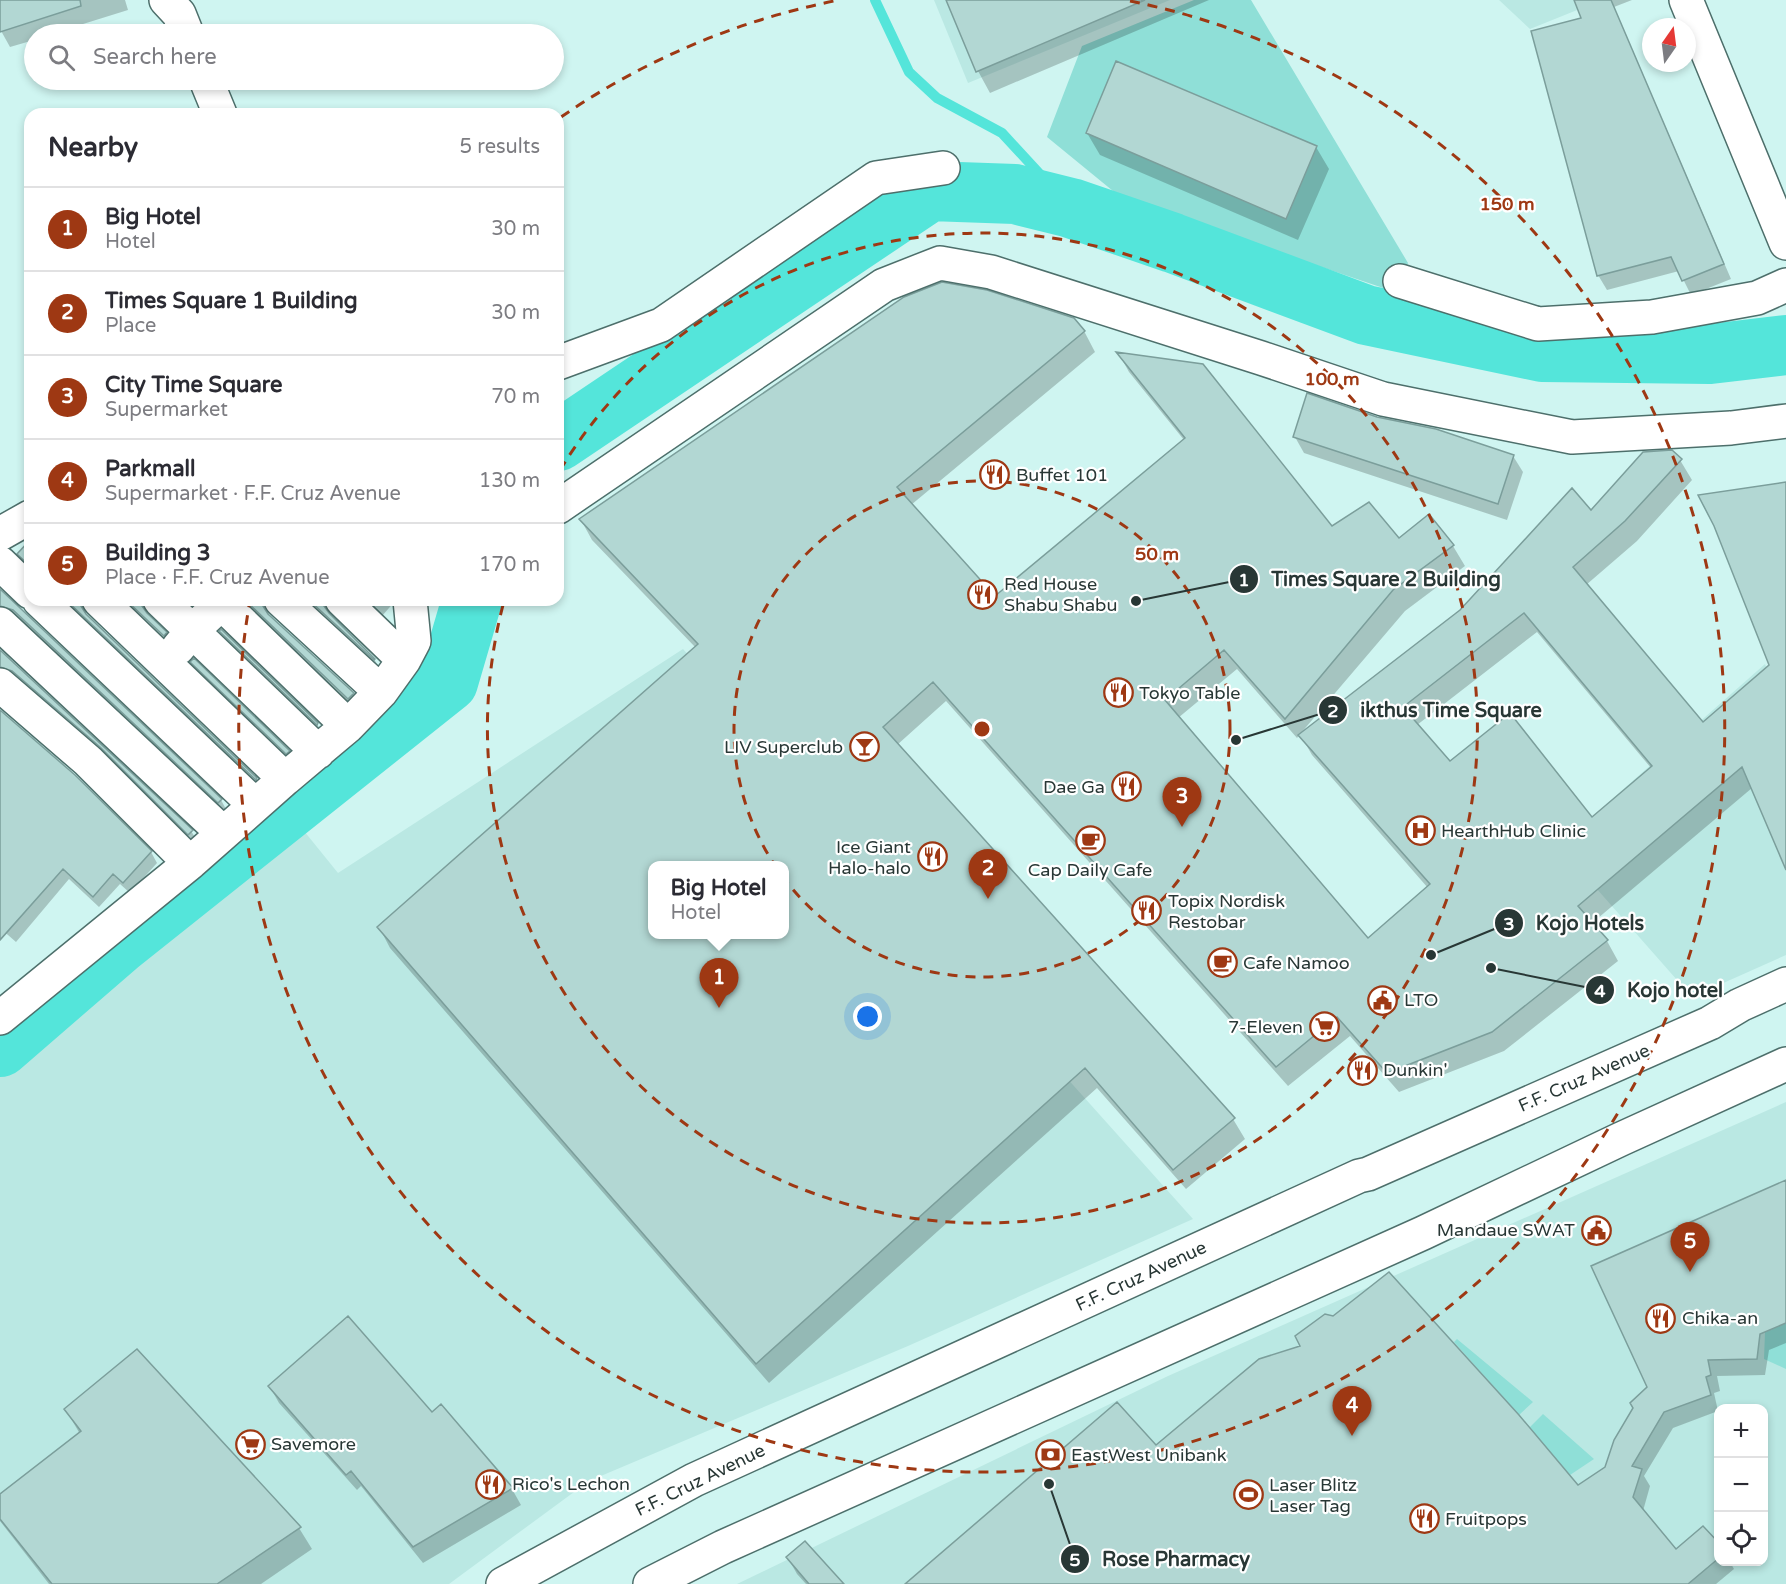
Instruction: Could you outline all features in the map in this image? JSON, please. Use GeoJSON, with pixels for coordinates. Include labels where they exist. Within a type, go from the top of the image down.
{"type":"FeatureCollection","features":[{"type":"Feature","properties":{"kind":"street"},"geometry":{"type":"LineString","coordinates":[[166,0],[179,14],[183,24]]}},
{"type":"Feature","properties":{"kind":"street"},"geometry":{"type":"LineString","coordinates":[[1686,0],[1786,243]]}},
{"type":"Feature","properties":{"kind":"street"},"geometry":{"type":"LineString","coordinates":[[210,90],[218,108]]}},
{"type":"Feature","properties":{"kind":"street"},"geometry":{"type":"LineString","coordinates":[[564,361],[661,325],[876,178],[943,168]]}},
{"type":"Feature","properties":{"kind":"street"},"geometry":{"type":"LineString","coordinates":[[564,503],[884,285],[940,264],[991,272],[1383,399],[1572,437],[1731,428],[1786,421]]}},
{"type":"Feature","properties":{"kind":"street"},"geometry":{"type":"LineString","coordinates":[[1400,281],[1538,324],[1652,317],[1757,298],[1786,285]]}},
{"type":"Feature","properties":{"kind":"street"},"geometry":{"type":"LineString","coordinates":[[0,563],[24,585]]}},
{"type":"Feature","properties":{"kind":"street"},"geometry":{"type":"LineString","coordinates":[[45,606],[255,805]]}},
{"type":"Feature","properties":{"kind":"street"},"geometry":{"type":"LineString","coordinates":[[105,606],[285,779]]}},
{"type":"Feature","properties":{"kind":"street"},"geometry":{"type":"LineString","coordinates":[[165,606],[318,752]]}},
{"type":"Feature","properties":{"kind":"street"},"geometry":{"type":"LineString","coordinates":[[88,761],[165,663],[217,606]]}},
{"type":"Feature","properties":{"kind":"street"},"geometry":{"type":"LineString","coordinates":[[227,606],[348,726]]}},
{"type":"Feature","properties":{"kind":"street"},"geometry":{"type":"LineString","coordinates":[[288,606],[381,692]]}},
{"type":"Feature","properties":{"kind":"street"},"geometry":{"type":"LineString","coordinates":[[348,606],[404,660]]}},
{"type":"Feature","properties":{"kind":"street"},"geometry":{"type":"LineString","coordinates":[[0,1018],[190,863],[348,726],[381,692],[404,660],[414,641],[410,606]]}},
{"type":"Feature","properties":{"kind":"street"},"geometry":{"type":"LineString","coordinates":[[0,624],[223,833]]}},
{"type":"Feature","properties":{"kind":"street"},"geometry":{"type":"LineString","coordinates":[[0,685],[88,761],[190,863]]}},
{"type":"Feature","properties":{"kind":"street","name":"F.F. Cruz Avenue"},"geometry":{"type":"LineString","coordinates":[[503,1584],[694,1480],[1359,1176],[1710,1023],[1740,1005],[1786,984]]}},
{"type":"Feature","properties":{"kind":"street"},"geometry":{"type":"LineString","coordinates":[[650,1584],[723,1547],[1423,1233],[1786,1064]]}},
{"type":"Feature","properties":{"kind":"shaded area"},"geometry":{"type":"Polygon","coordinates":[[[934,0],[1170,0],[968,83],[934,0]]]}},
{"type":"Feature","properties":{"kind":"shaded area"},"geometry":{"type":"Polygon","coordinates":[[[1194,0],[1251,0],[1408,263],[1395,292],[1124,200],[1047,137],[1082,46],[1194,0]]]}},
{"type":"Feature","properties":{"kind":"shaded area"},"geometry":{"type":"Polygon","coordinates":[[[1499,0],[1602,0],[1530,29],[1499,0]]]}},
{"type":"Feature","properties":{"kind":"shaded area"},"geometry":{"type":"Polygon","coordinates":[[[683,649],[1193,1219],[908,1346],[589,1481],[449,1584],[0,1584],[0,1062],[300,826],[338,873],[683,649]]]}},
{"type":"Feature","properties":{"kind":"shaded area"},"geometry":{"type":"Polygon","coordinates":[[[1765,664],[1786,716],[1786,955],[1692,997],[1559,846],[1765,664]]]}},
{"type":"Feature","properties":{"kind":"shaded area"},"geometry":{"type":"Polygon","coordinates":[[[1786,1102],[1786,1584],[737,1584],[1168,1376],[1786,1102]]]}},
{"type":"Feature","properties":{"kind":"shaded area"},"geometry":{"type":"Polygon","coordinates":[[[1786,1323],[1786,1369],[1764,1359],[1765,1332],[1786,1323]]]}},
{"type":"Feature","properties":{"kind":"shaded area"},"geometry":{"type":"Polygon","coordinates":[[[1457,1339],[1533,1402],[1519,1415],[1454,1342],[1457,1339]]]}},
{"type":"Feature","properties":{"kind":"shaded area"},"geometry":{"type":"Polygon","coordinates":[[[1543,1414],[1594,1459],[1570,1475],[1529,1428],[1543,1414]]]}},
{"type":"Feature","properties":{"kind":"building"},"geometry":{"type":"Polygon","coordinates":[[[0,0],[80,0],[81,6],[0,32],[0,0]]]}},
{"type":"Feature","properties":{"kind":"building"},"geometry":{"type":"Polygon","coordinates":[[[946,0],[1145,0],[976,72],[946,0]]]}},
{"type":"Feature","properties":{"kind":"building"},"geometry":{"type":"Polygon","coordinates":[[[1574,0],[1611,0],[1724,264],[1682,281],[1671,257],[1597,276],[1531,31],[1581,18],[1574,0]]]}},
{"type":"Feature","properties":{"kind":"building"},"geometry":{"type":"Polygon","coordinates":[[[1116,61],[1317,146],[1286,219],[1086,133],[1116,61]]]}},
{"type":"Feature","properties":{"kind":"building"},"geometry":{"type":"Polygon","coordinates":[[[942,282],[987,290],[1074,318],[1085,331],[897,487],[995,596],[1185,438],[1116,352],[1203,364],[1332,526],[1369,502],[1399,538],[1429,514],[1454,545],[1393,590],[1285,719],[1224,650],[1165,700],[1368,938],[1430,884],[1298,735],[1460,610],[1572,488],[1591,510],[1643,452],[1672,450],[1682,459],[1625,521],[1573,567],[1703,722],[1769,665],[1714,526],[1698,495],[1786,482],[1786,870],[1742,767],[1578,906],[1608,940],[1492,1032],[1387,1073],[1337,1017],[1276,1067],[933,682],[883,727],[1235,1118],[1173,1170],[1085,1068],[756,1364],[377,927],[698,644],[579,519],[904,297],[942,282]],[[1524,613],[1403,707],[1450,761],[1510,713],[1592,817],[1652,766],[1524,613]]]}},
{"type":"Feature","properties":{"kind":"building"},"geometry":{"type":"Polygon","coordinates":[[[1307,393],[1377,417],[1436,429],[1514,455],[1498,504],[1293,437],[1307,393]]]}},
{"type":"Feature","properties":{"kind":"building"},"geometry":{"type":"Polygon","coordinates":[[[24,546],[24,560],[17,554],[24,546]]]}},
{"type":"Feature","properties":{"kind":"building"},"geometry":{"type":"Polygon","coordinates":[[[0,589],[222,799],[218,803],[13,610],[0,606],[0,589]]]}},
{"type":"Feature","properties":{"kind":"building"},"geometry":{"type":"Polygon","coordinates":[[[72,606],[81,606],[86,614],[257,778],[256,780],[72,606]]]}},
{"type":"Feature","properties":{"kind":"building"},"geometry":{"type":"Polygon","coordinates":[[[132,606],[142,606],[167,632],[164,636],[132,606]]]}},
{"type":"Feature","properties":{"kind":"building"},"geometry":{"type":"Polygon","coordinates":[[[251,606],[263,606],[268,614],[354,693],[348,699],[251,606]]]}},
{"type":"Feature","properties":{"kind":"building"},"geometry":{"type":"Polygon","coordinates":[[[316,606],[324,606],[374,660],[316,606]]]}},
{"type":"Feature","properties":{"kind":"building"},"geometry":{"type":"Polygon","coordinates":[[[221,629],[318,723],[317,725],[219,631],[221,629]]]}},
{"type":"Feature","properties":{"kind":"building"},"geometry":{"type":"Polygon","coordinates":[[[0,650],[193,830],[188,835],[100,747],[12,671],[0,667],[0,650]]]}},
{"type":"Feature","properties":{"kind":"building"},"geometry":{"type":"Polygon","coordinates":[[[194,658],[290,751],[286,754],[190,662],[194,658]]]}},
{"type":"Feature","properties":{"kind":"building"},"geometry":{"type":"Polygon","coordinates":[[[0,710],[75,775],[152,851],[123,883],[113,874],[93,897],[63,869],[0,940],[0,710]]]}},
{"type":"Feature","properties":{"kind":"building"},"geometry":{"type":"Polygon","coordinates":[[[1786,1180],[1786,1323],[1760,1334],[1757,1359],[1708,1360],[1711,1375],[1706,1377],[1711,1395],[1664,1412],[1632,1466],[1642,1469],[1633,1497],[1676,1549],[1703,1526],[1714,1538],[1714,1562],[1688,1584],[905,1584],[1117,1402],[1156,1445],[1259,1359],[1300,1346],[1295,1336],[1325,1314],[1333,1316],[1389,1272],[1519,1415],[1578,1485],[1605,1467],[1614,1440],[1633,1408],[1630,1403],[1647,1387],[1591,1266],[1786,1180]]]}},
{"type":"Feature","properties":{"kind":"building"},"geometry":{"type":"Polygon","coordinates":[[[348,1316],[432,1412],[441,1404],[513,1488],[413,1547],[351,1471],[346,1475],[268,1386],[348,1316]]]}},
{"type":"Feature","properties":{"kind":"building"},"geometry":{"type":"Polygon","coordinates":[[[137,1349],[301,1527],[217,1584],[52,1584],[0,1519],[0,1494],[81,1431],[64,1409],[137,1349]]]}},
{"type":"Feature","properties":{"kind":"building"},"geometry":{"type":"Polygon","coordinates":[[[805,1541],[844,1584],[809,1584],[786,1557],[805,1541]]]}},
{"type":"Feature","properties":{"kind":"waterway"},"geometry":{"type":"LineString","coordinates":[[875,0],[909,72],[937,98],[1002,133],[1071,208]]}},
{"type":"Feature","properties":{"kind":"waterway"},"geometry":{"type":"LineString","coordinates":[[564,437],[930,191],[1015,194],[1071,208],[1173,243],[1366,315],[1542,352],[1710,354],[1786,345]]}},
{"type":"Feature","properties":{"kind":"waterway"},"geometry":{"type":"LineString","coordinates":[[0,1047],[119,944],[448,682],[470,606]]}},
{"type":"Feature","properties":{"kind":"place","name":"Buffet 101"},"geometry":{"type":"Point","coordinates":[995,475]}},
{"type":"Feature","properties":{"kind":"place","name":"Red House Shabu Shabu"},"geometry":{"type":"Point","coordinates":[983,594]}},
{"type":"Feature","properties":{"kind":"place","name":"Times Square 2 Building"},"geometry":{"type":"Point","coordinates":[1136,601]}},
{"type":"Feature","properties":{"kind":"place","name":"Tokyo Table"},"geometry":{"type":"Point","coordinates":[1118,693]}},
{"type":"Feature","properties":{"kind":"place","name":"ikthus Time Square"},"geometry":{"type":"Point","coordinates":[1236,740]}},
{"type":"Feature","properties":{"kind":"place","name":"LIV Superclub"},"geometry":{"type":"Point","coordinates":[864,747]}},
{"type":"Feature","properties":{"kind":"place","name":"Dae Ga"},"geometry":{"type":"Point","coordinates":[1126,787]}},
{"type":"Feature","properties":{"kind":"place","name":"City Time Square"},"geometry":{"type":"Point","coordinates":[1182,827]}},
{"type":"Feature","properties":{"kind":"place","name":"HearthHub Clinic"},"geometry":{"type":"Point","coordinates":[1420,831]}},
{"type":"Feature","properties":{"kind":"place","name":"Cap Daily Cafe"},"geometry":{"type":"Point","coordinates":[1090,841]}},
{"type":"Feature","properties":{"kind":"place","name":"Ice Giant Halo-halo"},"geometry":{"type":"Point","coordinates":[932,857]}},
{"type":"Feature","properties":{"kind":"place","name":"Times Square 1 Building"},"geometry":{"type":"Point","coordinates":[988,899]}},
{"type":"Feature","properties":{"kind":"place","name":"Topix Nordisk Restobar"},"geometry":{"type":"Point","coordinates":[1147,911]}},
{"type":"Feature","properties":{"kind":"place","name":"Kojo Hotels"},"geometry":{"type":"Point","coordinates":[1431,955]}},
{"type":"Feature","properties":{"kind":"place","name":"Cafe Namoo"},"geometry":{"type":"Point","coordinates":[1222,963]}},
{"type":"Feature","properties":{"kind":"place","name":"Kojo hotel"},"geometry":{"type":"Point","coordinates":[1491,968]}},
{"type":"Feature","properties":{"kind":"place","name":"LTO"},"geometry":{"type":"Point","coordinates":[1383,1000]}},
{"type":"Feature","properties":{"kind":"place","name":"Big Hotel"},"geometry":{"type":"Point","coordinates":[719,1008]}},
{"type":"Feature","properties":{"kind":"place","name":"7-Eleven"},"geometry":{"type":"Point","coordinates":[1324,1027]}},
{"type":"Feature","properties":{"kind":"place","name":"Dunkin'"},"geometry":{"type":"Point","coordinates":[1362,1070]}},
{"type":"Feature","properties":{"kind":"place","name":"Mandaue SWAT"},"geometry":{"type":"Point","coordinates":[1596,1230]}},
{"type":"Feature","properties":{"kind":"place","name":"Building 3"},"geometry":{"type":"Point","coordinates":[1690,1272]}},
{"type":"Feature","properties":{"kind":"place","name":"Chika-an"},"geometry":{"type":"Point","coordinates":[1661,1318]}},
{"type":"Feature","properties":{"kind":"place","name":"Parkmall"},"geometry":{"type":"Point","coordinates":[1352,1436]}},
{"type":"Feature","properties":{"kind":"place","name":"Savemore"},"geometry":{"type":"Point","coordinates":[250,1444]}},
{"type":"Feature","properties":{"kind":"place","name":"EastWest Unibank"},"geometry":{"type":"Point","coordinates":[1050,1455]}},
{"type":"Feature","properties":{"kind":"place","name":"Rico's Lechon"},"geometry":{"type":"Point","coordinates":[491,1484]}},
{"type":"Feature","properties":{"kind":"place","name":"Rose Pharmacy"},"geometry":{"type":"Point","coordinates":[1049,1484]}},
{"type":"Feature","properties":{"kind":"place","name":"Laser Blitz Laser Tag"},"geometry":{"type":"Point","coordinates":[1248,1495]}},
{"type":"Feature","properties":{"kind":"place","name":"Fruitpops"},"geometry":{"type":"Point","coordinates":[1424,1519]}}]}
